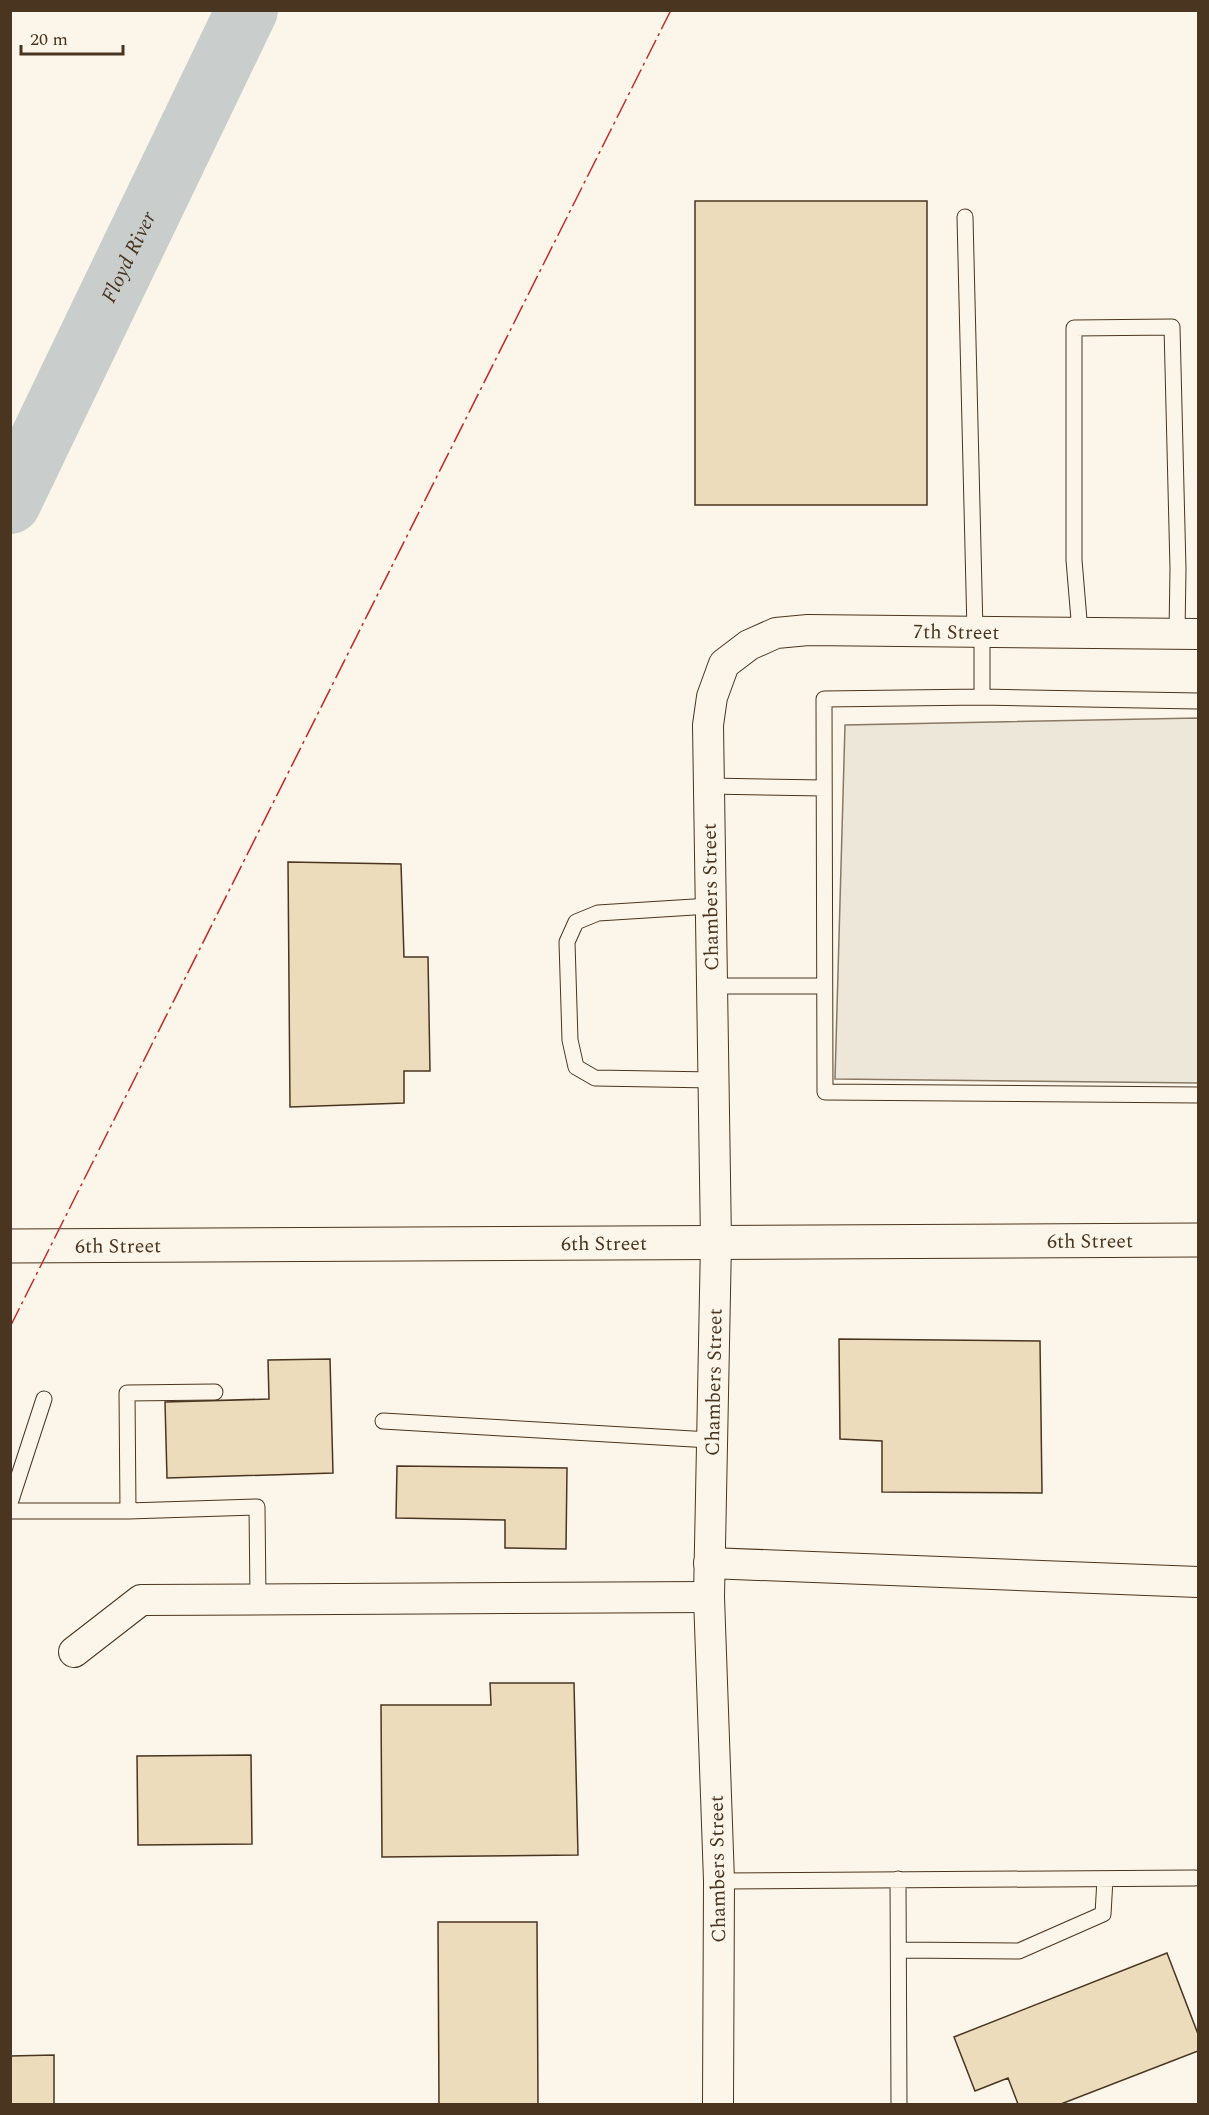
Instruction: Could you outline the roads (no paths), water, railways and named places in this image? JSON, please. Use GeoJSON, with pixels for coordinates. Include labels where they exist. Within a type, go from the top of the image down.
{"type":"FeatureCollection","features":[{"type":"Feature","properties":{"kind":"main road","name":"6th Street"},"geometry":{"type":"LineString","coordinates":[[10,1246],[1198,1240]]}},
{"type":"Feature","properties":{"kind":"street","name":"7th Street"},"geometry":{"type":"LineString","coordinates":[[724,664],[749,645],[776,633],[808,630],[1188,634]]}},
{"type":"Feature","properties":{"kind":"street","name":"Chambers Street"},"geometry":{"type":"LineString","coordinates":[[718,2104],[719,1881],[709,1597],[710,1440],[716,1242],[708,725],[712,697],[724,664]]}},
{"type":"Feature","properties":{"kind":"street"},"geometry":{"type":"LineString","coordinates":[[709,1563],[1198,1582]]}},
{"type":"Feature","properties":{"kind":"street"},"geometry":{"type":"LineString","coordinates":[[75,1652],[141,1600],[709,1597]]}},
{"type":"Feature","properties":{"kind":"lane"},"geometry":{"type":"LineString","coordinates":[[965,217],[982,697]]}},
{"type":"Feature","properties":{"kind":"lane"},"geometry":{"type":"LineString","coordinates":[[1080,632],[1074,560],[1074,328],[1172,327],[1178,570],[1188,634]]}},
{"type":"Feature","properties":{"kind":"lane"},"geometry":{"type":"LineString","coordinates":[[1198,701],[982,697],[824,699],[825,1092],[1198,1095]]}},
{"type":"Feature","properties":{"kind":"lane"},"geometry":{"type":"LineString","coordinates":[[708,786],[824,788]]}},
{"type":"Feature","properties":{"kind":"lane"},"geometry":{"type":"LineString","coordinates":[[710,906],[598,913],[576,922],[567,942],[570,1040],[576,1067],[595,1078],[713,1080]]}},
{"type":"Feature","properties":{"kind":"lane"},"geometry":{"type":"LineString","coordinates":[[711,986],[824,986]]}},
{"type":"Feature","properties":{"kind":"lane"},"geometry":{"type":"LineString","coordinates":[[128,1511],[127,1393],[215,1392]]}},
{"type":"Feature","properties":{"kind":"lane"},"geometry":{"type":"LineString","coordinates":[[10,1503],[44,1400]]}},
{"type":"Feature","properties":{"kind":"lane"},"geometry":{"type":"LineString","coordinates":[[383,1421],[710,1440]]}},
{"type":"Feature","properties":{"kind":"lane"},"geometry":{"type":"LineString","coordinates":[[10,1511],[128,1511],[257,1506],[258,1599]]}},
{"type":"Feature","properties":{"kind":"lane"},"geometry":{"type":"LineString","coordinates":[[719,1881],[1195,1878]]}},
{"type":"Feature","properties":{"kind":"lane"},"geometry":{"type":"LineString","coordinates":[[898,1879],[899,2104]]}},
{"type":"Feature","properties":{"kind":"lane"},"geometry":{"type":"LineString","coordinates":[[899,1950],[1019,1951],[1103,1914],[1105,1879]]}},
{"type":"Feature","properties":{"kind":"waterway","name":"Floyd River"},"geometry":{"type":"LineString","coordinates":[[10,503],[247,10]]}}]}
